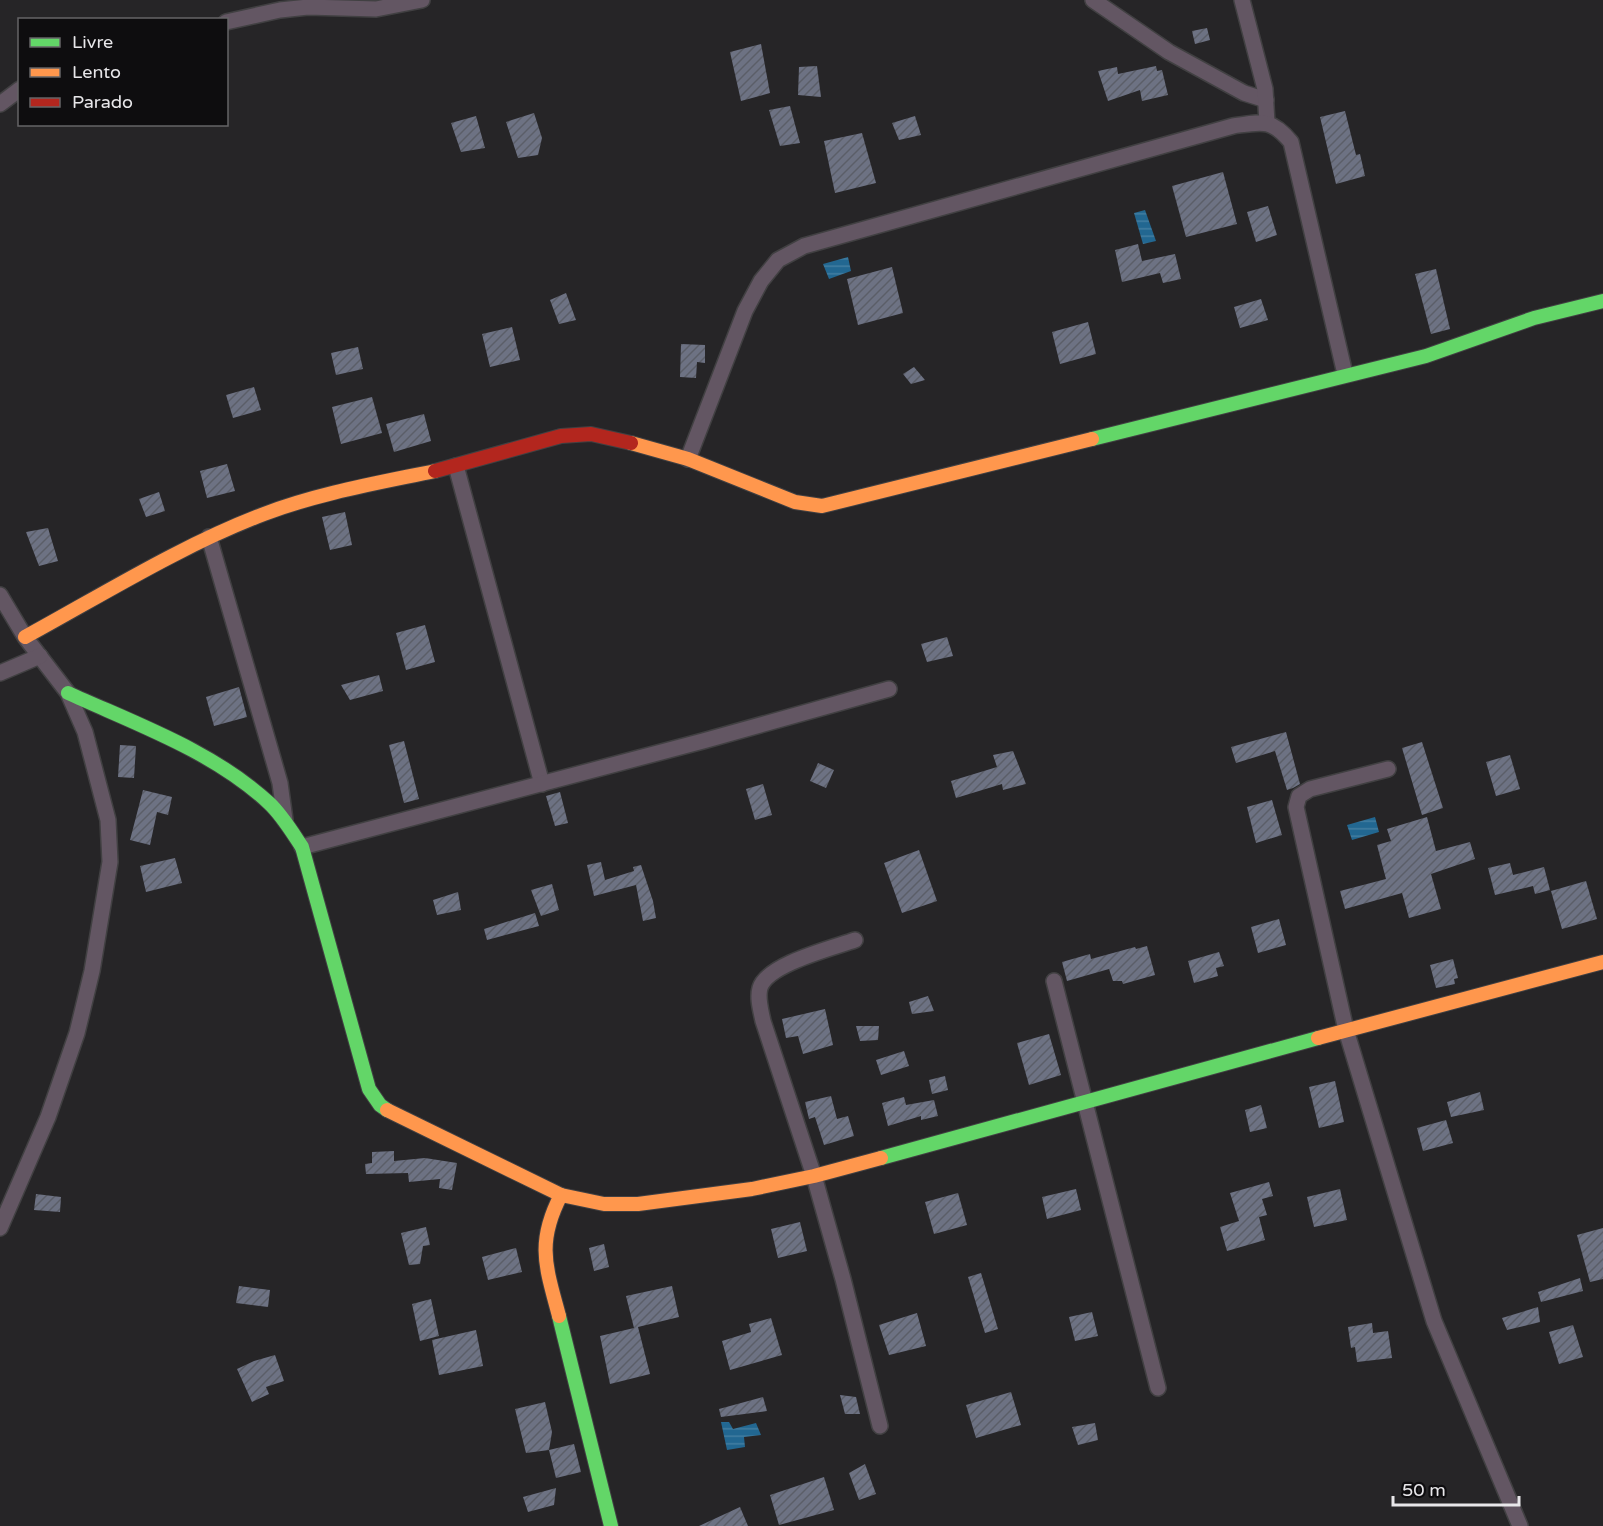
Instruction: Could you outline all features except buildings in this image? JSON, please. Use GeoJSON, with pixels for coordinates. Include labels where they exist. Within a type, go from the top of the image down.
{"type":"FeatureCollection","features":[{"type":"Feature","properties":{"kind":"street"},"geometry":{"type":"LineString","coordinates":[[228,22],[280,10],[308,7],[376,9],[422,0]]}},
{"type":"Feature","properties":{"kind":"street"},"geometry":{"type":"LineString","coordinates":[[1094,0],[1169,52],[1244,93],[1266,100]]}},
{"type":"Feature","properties":{"kind":"street"},"geometry":{"type":"LineString","coordinates":[[1242,0],[1266,100],[1267,123]]}},
{"type":"Feature","properties":{"kind":"street"},"geometry":{"type":"LineString","coordinates":[[0,104],[18,90]]}},
{"type":"Feature","properties":{"kind":"street"},"geometry":{"type":"LineString","coordinates":[[688,459],[746,311],[761,281],[778,260],[804,246],[1233,126],[1267,123],[1280,128],[1291,142],[1345,374]]}},
{"type":"Feature","properties":{"kind":"street"},"geometry":{"type":"LineString","coordinates":[[25,637],[210,537],[264,514],[316,497],[456,466],[561,436],[591,434],[628,442],[688,459],[795,502],[822,506],[1345,374],[1426,356],[1534,318],[1603,301]]}},
{"type":"Feature","properties":{"kind":"street"},"geometry":{"type":"LineString","coordinates":[[456,466],[542,784]]}},
{"type":"Feature","properties":{"kind":"street"},"geometry":{"type":"LineString","coordinates":[[210,537],[280,783],[285,821]]}},
{"type":"Feature","properties":{"kind":"street"},"geometry":{"type":"LineString","coordinates":[[0,595],[25,637],[68,693],[85,732],[97,770],[108,820],[110,862],[92,971],[74,1043],[48,1117],[1,1223]]}},
{"type":"Feature","properties":{"kind":"street"},"geometry":{"type":"LineString","coordinates":[[0,673],[40,656]]}},
{"type":"Feature","properties":{"kind":"street"},"geometry":{"type":"LineString","coordinates":[[302,847],[889,689]]}},
{"type":"Feature","properties":{"kind":"street"},"geometry":{"type":"LineString","coordinates":[[68,693],[195,752],[248,786],[270,804],[285,821],[302,847],[369,1089],[380,1105],[410,1122],[561,1195],[604,1204],[638,1204],[753,1189],[814,1176],[1603,962]]}},
{"type":"Feature","properties":{"kind":"street"},"geometry":{"type":"LineString","coordinates":[[1388,770],[1310,789],[1299,796],[1296,807],[1346,1030],[1434,1321],[1520,1526]]}},
{"type":"Feature","properties":{"kind":"street"},"geometry":{"type":"LineString","coordinates":[[855,940],[778,968],[760,987],[759,1001],[763,1021],[814,1176],[880,1426]]}},
{"type":"Feature","properties":{"kind":"street"},"geometry":{"type":"LineString","coordinates":[[1054,981],[1158,1388]]}},
{"type":"Feature","properties":{"kind":"street"},"geometry":{"type":"LineString","coordinates":[[561,1195],[548,1220],[544,1240],[546,1266],[611,1526]]}},
{"type":"Feature","properties":{"kind":"water"},"geometry":{"type":"Polygon","coordinates":[[[1145,210],[1156,241],[1143,244],[1134,213],[1145,210]]]}},
{"type":"Feature","properties":{"kind":"water"},"geometry":{"type":"Polygon","coordinates":[[[848,257],[851,271],[829,279],[823,264],[848,257]]]}},
{"type":"Feature","properties":{"kind":"water"},"geometry":{"type":"Polygon","coordinates":[[[1375,817],[1379,832],[1352,840],[1347,825],[1375,817]]]}},
{"type":"Feature","properties":{"kind":"water"},"geometry":{"type":"Polygon","coordinates":[[[721,1422],[729,1422],[733,1429],[756,1423],[761,1435],[744,1437],[745,1447],[727,1450],[721,1422]]]}},
{"type":"Feature","properties":{"kind":"traffic: fast"},"geometry":{"type":"LineString","coordinates":[[1092,439],[1426,356],[1534,318],[1603,301]]}},
{"type":"Feature","properties":{"kind":"traffic: fast"},"geometry":{"type":"LineString","coordinates":[[68,693],[173,740],[224,768],[269,803],[283,818],[302,847],[369,1089],[380,1105],[387,1110]]}},
{"type":"Feature","properties":{"kind":"traffic: fast"},"geometry":{"type":"LineString","coordinates":[[881,1158],[1318,1038]]}},
{"type":"Feature","properties":{"kind":"traffic: fast"},"geometry":{"type":"LineString","coordinates":[[559,1316],[611,1526]]}},
{"type":"Feature","properties":{"kind":"traffic: slow"},"geometry":{"type":"LineString","coordinates":[[631,443],[688,459],[795,502],[822,506],[1092,439]]}},
{"type":"Feature","properties":{"kind":"traffic: slow"},"geometry":{"type":"LineString","coordinates":[[25,637],[173,555],[233,526],[327,494],[435,471]]}},
{"type":"Feature","properties":{"kind":"traffic: slow"},"geometry":{"type":"LineString","coordinates":[[1318,1038],[1603,962]]}},
{"type":"Feature","properties":{"kind":"traffic: slow"},"geometry":{"type":"LineString","coordinates":[[387,1110],[561,1195],[548,1227],[546,1241],[547,1269],[559,1316]]}},
{"type":"Feature","properties":{"kind":"traffic: slow"},"geometry":{"type":"LineString","coordinates":[[561,1195],[604,1204],[638,1204],[752,1189],[814,1176],[881,1158]]}},
{"type":"Feature","properties":{"kind":"traffic: jam"},"geometry":{"type":"LineString","coordinates":[[435,471],[561,436],[591,434],[631,443]]}}]}
